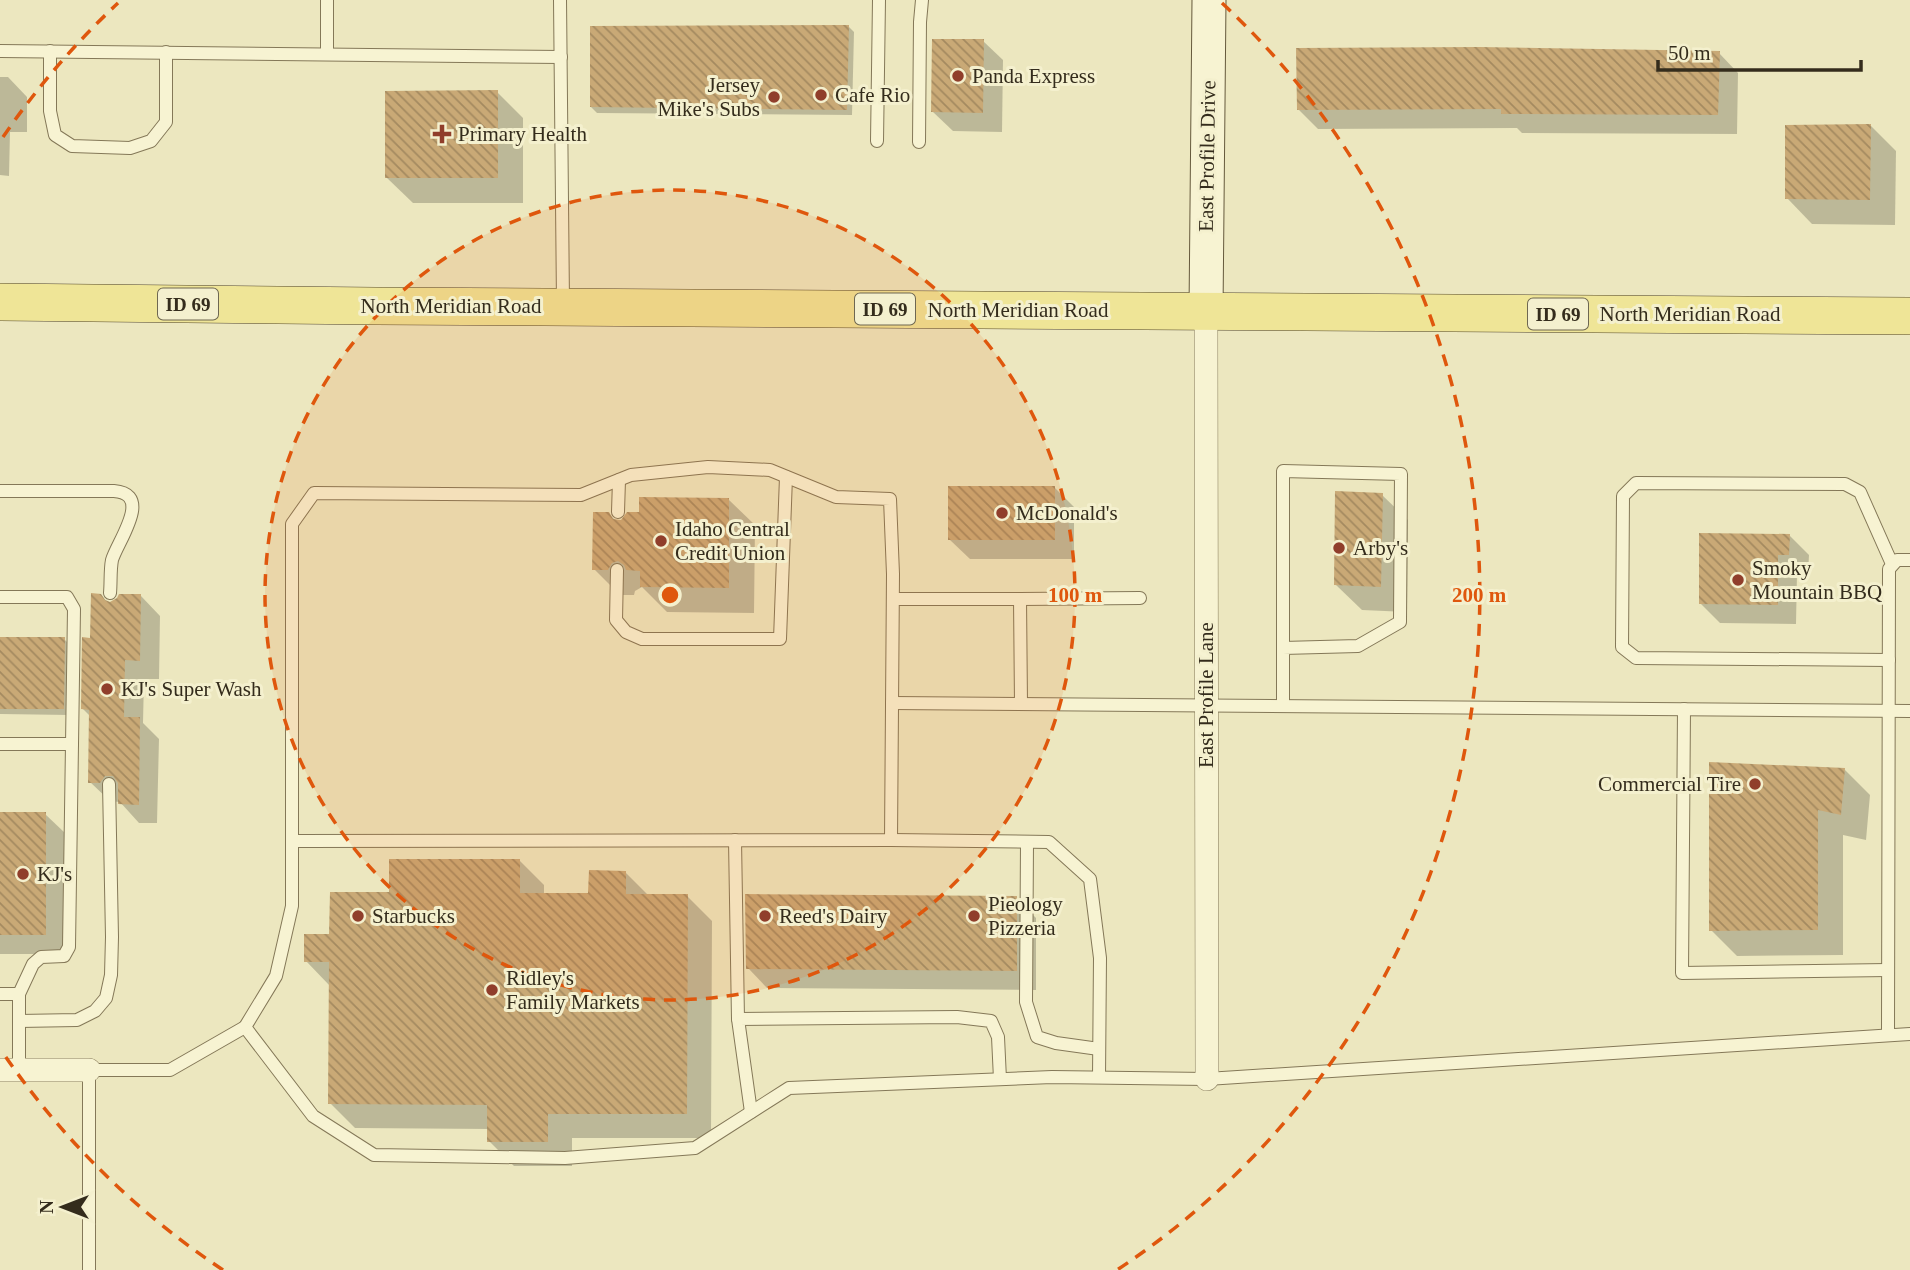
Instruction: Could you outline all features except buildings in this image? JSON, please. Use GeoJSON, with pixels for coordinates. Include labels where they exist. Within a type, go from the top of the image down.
{"type":"FeatureCollection","features":[{"type":"Feature","properties":{"kind":"main road","name":"North Meridian Road"},"geometry":{"type":"LineString","coordinates":[[0,302],[1910,316]]}},
{"type":"Feature","properties":{"kind":"street","name":"East Profile Drive"},"geometry":{"type":"LineString","coordinates":[[1206,312],[1209,0]]}},
{"type":"Feature","properties":{"kind":"street","name":"East Profile Lane"},"geometry":{"type":"LineString","coordinates":[[1206,312],[1207,1079]]}},
{"type":"Feature","properties":{"kind":"street"},"geometry":{"type":"LineString","coordinates":[[9,1070],[89,1070]]}},
{"type":"Feature","properties":{"kind":"lane"},"geometry":{"type":"LineString","coordinates":[[327,0],[327,54]]}},
{"type":"Feature","properties":{"kind":"lane"},"geometry":{"type":"LineString","coordinates":[[561,0],[563,307]]}},
{"type":"Feature","properties":{"kind":"lane"},"geometry":{"type":"LineString","coordinates":[[877,141],[879,0]]}},
{"type":"Feature","properties":{"kind":"lane"},"geometry":{"type":"LineString","coordinates":[[919,142],[922,0]]}},
{"type":"Feature","properties":{"kind":"lane"},"geometry":{"type":"LineString","coordinates":[[0,51],[561,57]]}},
{"type":"Feature","properties":{"kind":"lane"},"geometry":{"type":"LineString","coordinates":[[50,51],[50,111],[55,135],[72,146],[88,148],[131,148],[151,141],[166,122],[166,52]]}},
{"type":"Feature","properties":{"kind":"lane"},"geometry":{"type":"LineString","coordinates":[[89,1270],[89,1070],[170,1070],[245,1027],[276,976],[292,906],[292,524],[314,493],[582,495],[631,475],[708,467],[770,470],[836,497],[890,499],[893,599],[891,840]]}},
{"type":"Feature","properties":{"kind":"lane"},"geometry":{"type":"LineString","coordinates":[[1283,648],[1358,646],[1400,622],[1401,474],[1283,471],[1283,648],[1283,706]]}},
{"type":"Feature","properties":{"kind":"lane"},"geometry":{"type":"LineString","coordinates":[[617,570],[616,620],[626,632],[642,639],[780,639],[786,477]]}},
{"type":"Feature","properties":{"kind":"lane"},"geometry":{"type":"LineString","coordinates":[[618,512],[619,480]]}},
{"type":"Feature","properties":{"kind":"lane"},"geometry":{"type":"LineString","coordinates":[[1889,660],[1636,658],[1622,647],[1623,496],[1636,483],[1845,484],[1860,492],[1892,564]]}},
{"type":"Feature","properties":{"kind":"lane"},"geometry":{"type":"LineString","coordinates":[[0,491],[114,491],[126,494],[133,509],[130,524],[112,561],[110,593]]}},
{"type":"Feature","properties":{"kind":"lane"},"geometry":{"type":"LineString","coordinates":[[1888,1034],[1889,569],[1897,560],[1910,560]]}},
{"type":"Feature","properties":{"kind":"lane"},"geometry":{"type":"LineString","coordinates":[[0,597],[67,597],[74,609],[69,947],[64,956],[41,957],[33,964],[19,994],[19,1021],[9,1070]]}},
{"type":"Feature","properties":{"kind":"lane"},"geometry":{"type":"LineString","coordinates":[[893,599],[1140,598]]}},
{"type":"Feature","properties":{"kind":"lane"},"geometry":{"type":"LineString","coordinates":[[1020,599],[1021,704]]}},
{"type":"Feature","properties":{"kind":"lane"},"geometry":{"type":"LineString","coordinates":[[892,703],[1910,711]]}},
{"type":"Feature","properties":{"kind":"lane"},"geometry":{"type":"LineString","coordinates":[[1684,709],[1682,974],[1888,970]]}},
{"type":"Feature","properties":{"kind":"lane"},"geometry":{"type":"LineString","coordinates":[[0,744],[72,744]]}},
{"type":"Feature","properties":{"kind":"lane"},"geometry":{"type":"LineString","coordinates":[[19,1021],[76,1020],[94,1012],[106,998],[111,975],[112,937],[109,784]]}},
{"type":"Feature","properties":{"kind":"lane"},"geometry":{"type":"LineString","coordinates":[[735,840],[737,1019],[751,1112]]}},
{"type":"Feature","properties":{"kind":"lane"},"geometry":{"type":"LineString","coordinates":[[292,841],[1049,842],[1090,879],[1100,958],[1099,1077]]}},
{"type":"Feature","properties":{"kind":"lane"},"geometry":{"type":"LineString","coordinates":[[1027,842],[1026,1002],[1037,1037],[1056,1044],[1099,1049]]}},
{"type":"Feature","properties":{"kind":"lane"},"geometry":{"type":"LineString","coordinates":[[0,993],[19,994]]}},
{"type":"Feature","properties":{"kind":"lane"},"geometry":{"type":"LineString","coordinates":[[737,1019],[957,1017],[991,1021],[998,1037],[1000,1079]]}},
{"type":"Feature","properties":{"kind":"lane"},"geometry":{"type":"LineString","coordinates":[[245,1027],[313,1116],[374,1155],[565,1158],[695,1148],[789,1088],[1000,1079],[1207,1079],[1910,1034]]}},
{"type":"Feature","properties":{"kind":"place","name":"Panda Express"},"geometry":{"type":"Point","coordinates":[958,76]}},
{"type":"Feature","properties":{"kind":"place","name":"Cafe Rio"},"geometry":{"type":"Point","coordinates":[821,95]}},
{"type":"Feature","properties":{"kind":"place","name":"Jersey Mike's Subs"},"geometry":{"type":"Point","coordinates":[774,97]}},
{"type":"Feature","properties":{"kind":"place","name":"Primary Health"},"geometry":{"type":"Point","coordinates":[442,134]}},
{"type":"Feature","properties":{"kind":"place","name":"McDonald's"},"geometry":{"type":"Point","coordinates":[1002,513]}},
{"type":"Feature","properties":{"kind":"place","name":"Idaho Central Credit Union"},"geometry":{"type":"Point","coordinates":[661,541]}},
{"type":"Feature","properties":{"kind":"place","name":"Arby's"},"geometry":{"type":"Point","coordinates":[1339,548]}},
{"type":"Feature","properties":{"kind":"place","name":"Smoky Mountain BBQ"},"geometry":{"type":"Point","coordinates":[1738,580]}},
{"type":"Feature","properties":{"kind":"place","name":"KJ's Super Wash"},"geometry":{"type":"Point","coordinates":[107,689]}},
{"type":"Feature","properties":{"kind":"place","name":"Commercial Tire"},"geometry":{"type":"Point","coordinates":[1755,784]}},
{"type":"Feature","properties":{"kind":"place","name":"KJ's"},"geometry":{"type":"Point","coordinates":[23,874]}},
{"type":"Feature","properties":{"kind":"place","name":"Starbucks"},"geometry":{"type":"Point","coordinates":[358,916]}},
{"type":"Feature","properties":{"kind":"place","name":"Reed's Dairy"},"geometry":{"type":"Point","coordinates":[765,916]}},
{"type":"Feature","properties":{"kind":"place","name":"Pieology Pizzeria"},"geometry":{"type":"Point","coordinates":[974,916]}},
{"type":"Feature","properties":{"kind":"place","name":"Ridley's Family Markets"},"geometry":{"type":"Point","coordinates":[492,990]}}]}
